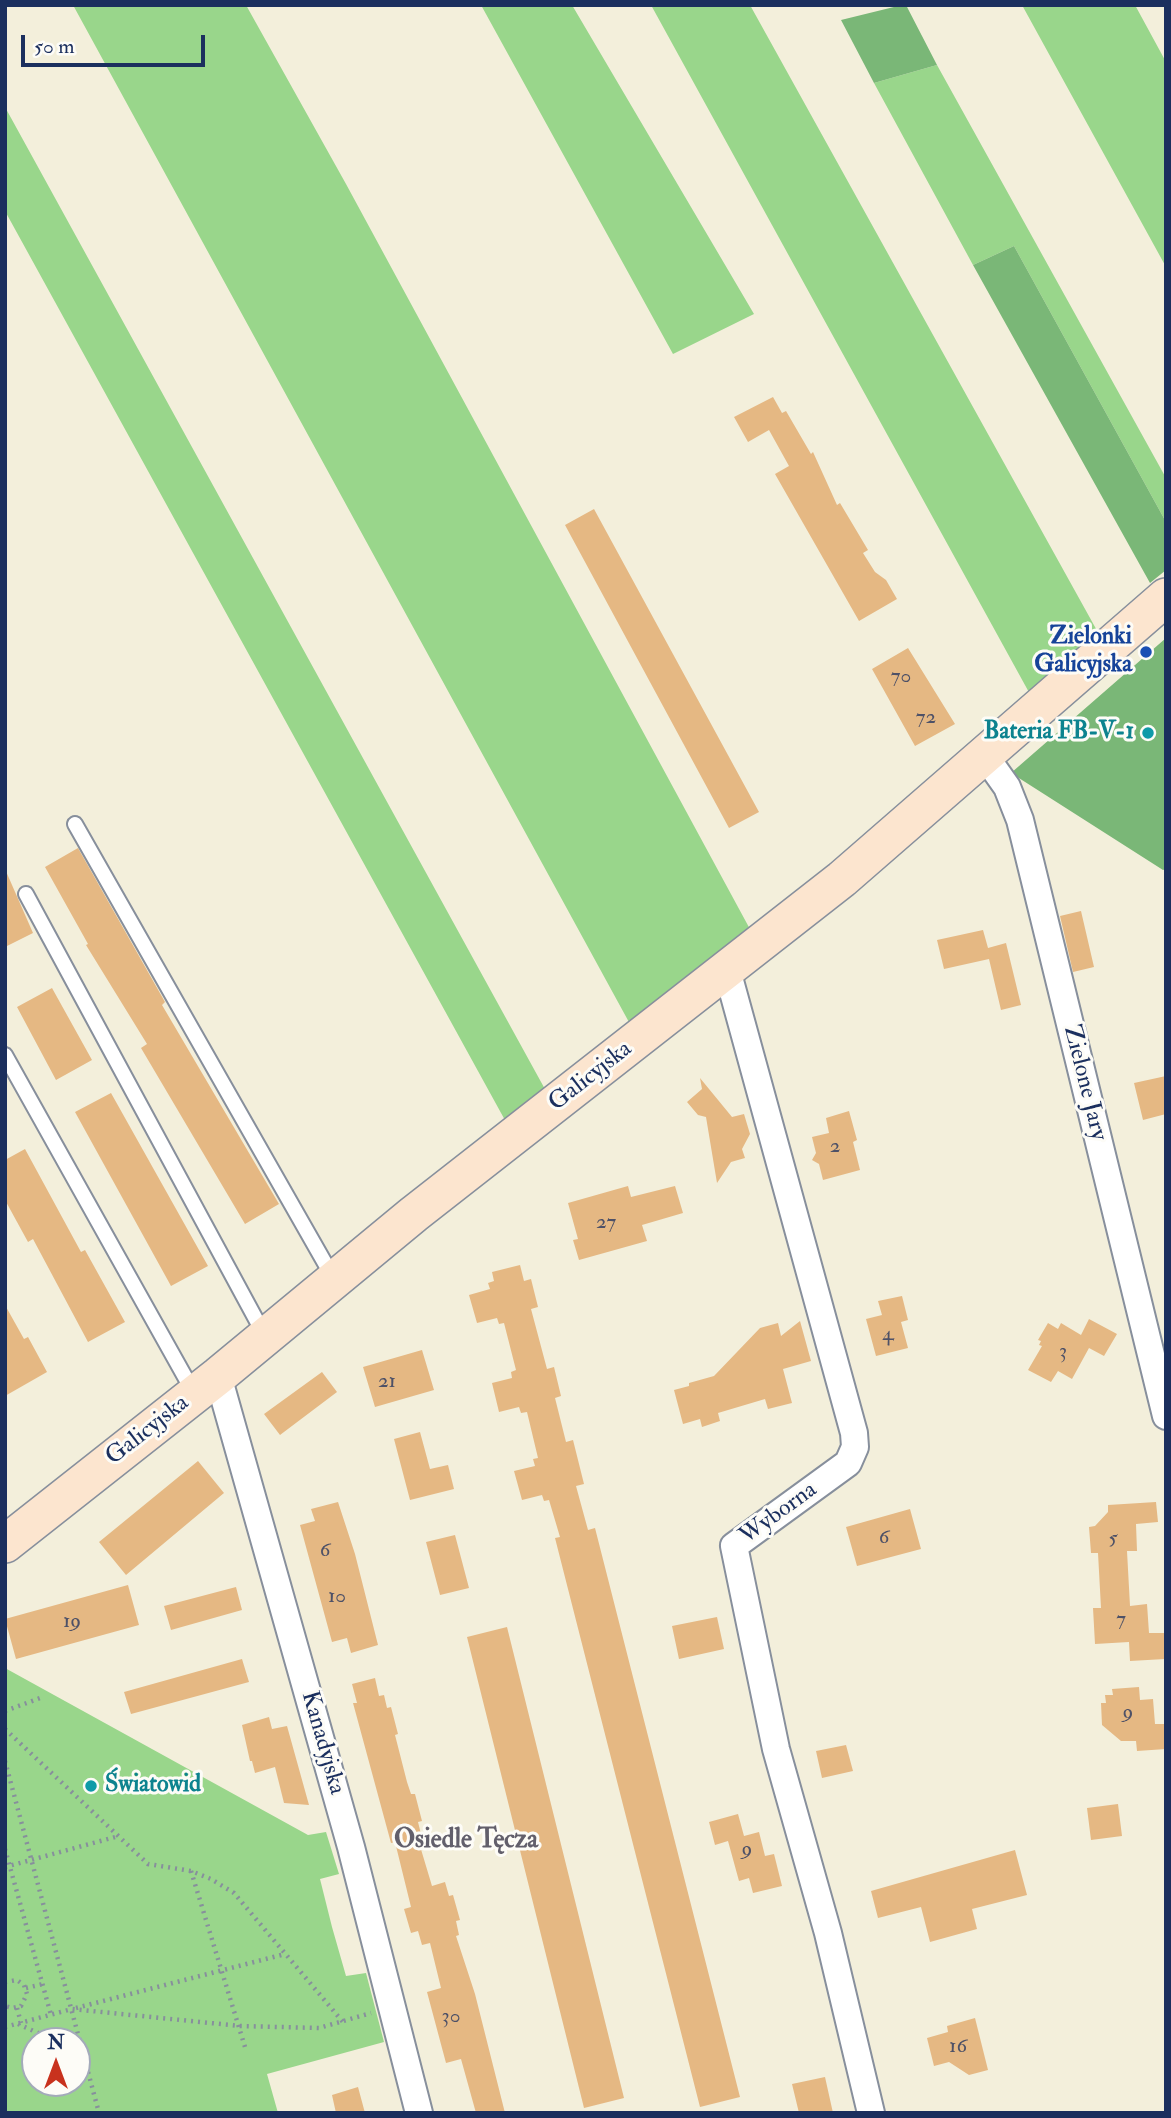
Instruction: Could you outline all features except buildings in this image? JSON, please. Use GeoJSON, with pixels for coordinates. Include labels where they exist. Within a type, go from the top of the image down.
{"type":"FeatureCollection","features":[{"type":"Feature","properties":{"kind":"street","name":"Galicyjska"},"geometry":{"type":"LineString","coordinates":[[5,1544],[206,1385],[425,1205],[842,879],[1166,597]]}},
{"type":"Feature","properties":{"kind":"street","name":"Zielone Jary"},"geometry":{"type":"LineString","coordinates":[[985,756],[1007,787],[1020,820],[1166,1416]]}},
{"type":"Feature","properties":{"kind":"street","name":"Wyborna"},"geometry":{"type":"LineString","coordinates":[[727,970],[855,1447],[848,1463],[734,1546],[776,1749],[828,1933],[871,2113]]}},
{"type":"Feature","properties":{"kind":"street","name":"Kanadyjska"},"geometry":{"type":"LineString","coordinates":[[206,1385],[351,1847],[419,2113]]}},
{"type":"Feature","properties":{"kind":"lane"},"geometry":{"type":"LineString","coordinates":[[75,824],[334,1280]]}},
{"type":"Feature","properties":{"kind":"lane"},"geometry":{"type":"LineString","coordinates":[[26,894],[266,1336]]}},
{"type":"Feature","properties":{"kind":"lane"},"geometry":{"type":"LineString","coordinates":[[5,1055],[206,1385]]}},
{"type":"Feature","properties":{"kind":"path"},"geometry":{"type":"LineString","coordinates":[[5,1711],[43,1697]]}},
{"type":"Feature","properties":{"kind":"path"},"geometry":{"type":"LineString","coordinates":[[5,1729],[148,1864],[191,1871],[234,1893],[343,2022]]}},
{"type":"Feature","properties":{"kind":"path"},"geometry":{"type":"LineString","coordinates":[[5,1761],[77,2027]]}},
{"type":"Feature","properties":{"kind":"path"},"geometry":{"type":"LineString","coordinates":[[7,1866],[120,1836]]}},
{"type":"Feature","properties":{"kind":"path"},"geometry":{"type":"LineString","coordinates":[[5,1849],[7,1866],[51,2015]]}},
{"type":"Feature","properties":{"kind":"path"},"geometry":{"type":"LineString","coordinates":[[191,1871],[245,2047]]}},
{"type":"Feature","properties":{"kind":"path"},"geometry":{"type":"LineString","coordinates":[[5,2027],[285,1954]]}},
{"type":"Feature","properties":{"kind":"path"},"geometry":{"type":"LineString","coordinates":[[5,1982],[17,1980],[26,1988],[26,1998],[17,2008],[19,2023]]}},
{"type":"Feature","properties":{"kind":"path"},"geometry":{"type":"LineString","coordinates":[[26,1988],[43,1984]]}},
{"type":"Feature","properties":{"kind":"path"},"geometry":{"type":"LineString","coordinates":[[5,2006],[17,2008]]}},
{"type":"Feature","properties":{"kind":"path"},"geometry":{"type":"LineString","coordinates":[[72,2009],[240,2026],[319,2028],[379,2011]]}},
{"type":"Feature","properties":{"kind":"path"},"geometry":{"type":"LineString","coordinates":[[19,2023],[27,2027]]}},
{"type":"Feature","properties":{"kind":"path"},"geometry":{"type":"LineString","coordinates":[[91,2082],[99,2113]]}},
{"type":"Feature","properties":{"kind":"path"},"geometry":{"type":"LineString","coordinates":[[92,2113],[96,2100]]}},
{"type":"Feature","properties":{"kind":"green space"},"geometry":{"type":"Polygon","coordinates":[[[73,5],[246,5],[346,184],[751,931],[630,1024],[73,5]]]}},
{"type":"Feature","properties":{"kind":"green space"},"geometry":{"type":"Polygon","coordinates":[[[481,5],[572,5],[754,314],[673,354],[481,5]]]}},
{"type":"Feature","properties":{"kind":"green space"},"geometry":{"type":"Polygon","coordinates":[[[651,5],[750,5],[1100,636],[1031,696],[651,5]]]}},
{"type":"Feature","properties":{"kind":"green space"},"geometry":{"type":"Polygon","coordinates":[[[906,5],[937,65],[874,83],[841,20],[906,5]]]}},
{"type":"Feature","properties":{"kind":"green space"},"geometry":{"type":"Polygon","coordinates":[[[1022,5],[1135,5],[1166,62],[1166,267],[1022,5]]]}},
{"type":"Feature","properties":{"kind":"green space"},"geometry":{"type":"Polygon","coordinates":[[[937,65],[1166,478],[1166,522],[1014,246],[973,265],[874,83],[937,65]]]}},
{"type":"Feature","properties":{"kind":"green space"},"geometry":{"type":"Polygon","coordinates":[[[5,107],[546,1091],[506,1122],[5,211],[5,107]]]}},
{"type":"Feature","properties":{"kind":"green space"},"geometry":{"type":"Polygon","coordinates":[[[1014,246],[1166,522],[1166,570],[1150,583],[973,265],[1014,246]]]}},
{"type":"Feature","properties":{"kind":"green space"},"geometry":{"type":"Polygon","coordinates":[[[1166,638],[1166,869],[1163,870],[1011,773],[1166,638]]]}},
{"type":"Feature","properties":{"kind":"green space"},"geometry":{"type":"Polygon","coordinates":[[[5,1668],[308,1835],[326,1832],[339,1874],[320,1879],[332,1927],[346,1976],[366,1973],[384,2042],[267,2074],[278,2113],[5,2113],[5,1668]]]}},
{"type":"Feature","properties":{"kind":"place","name":"Zielonki Galicyjska"},"geometry":{"type":"Point","coordinates":[1146,652]}},
{"type":"Feature","properties":{"kind":"place","name":"Bateria FB-V-1"},"geometry":{"type":"Point","coordinates":[1148,733]}},
{"type":"Feature","properties":{"kind":"place","name":"Światowid"},"geometry":{"type":"Point","coordinates":[91,1786]}},
{"type":"Feature","properties":{"kind":"district","name":"Osiedle Tęcza"},"geometry":{"type":"Point","coordinates":[466,1841]}}]}
